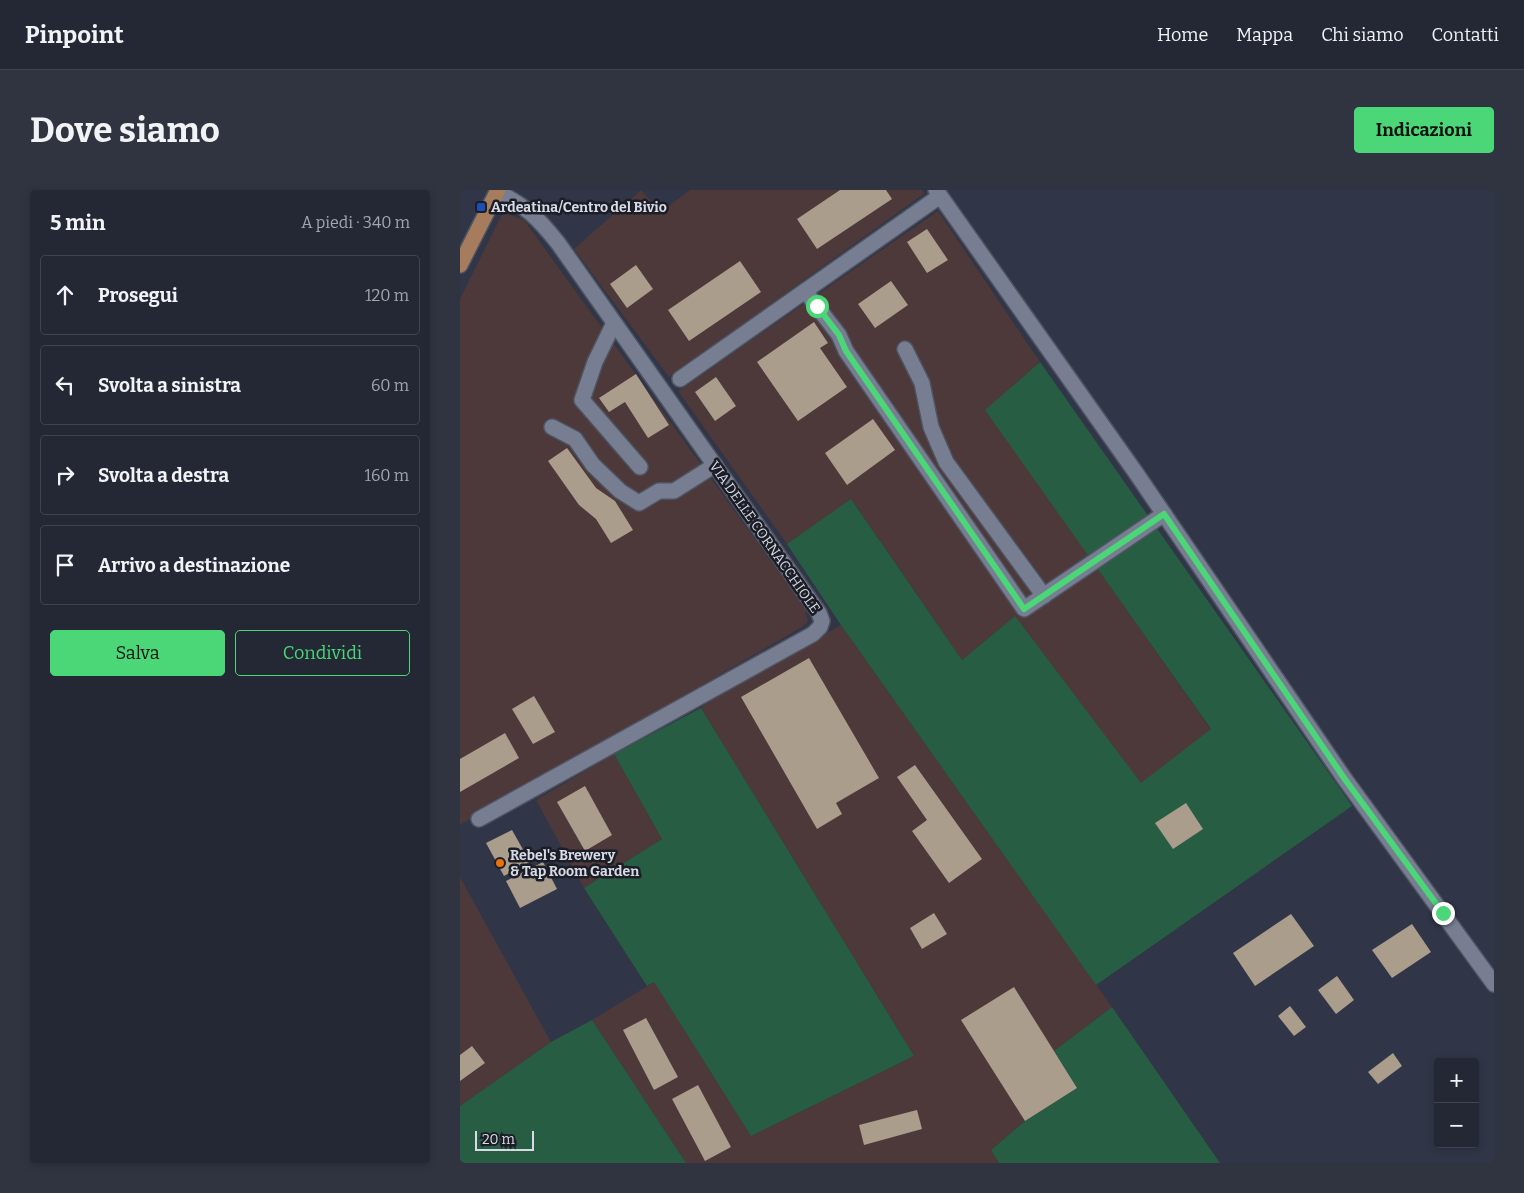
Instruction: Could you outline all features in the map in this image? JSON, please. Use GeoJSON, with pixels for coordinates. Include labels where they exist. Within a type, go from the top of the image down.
{"type":"FeatureCollection","features":[{"type":"Feature","properties":{"kind":"main road"},"geometry":{"type":"LineString","coordinates":[[460,266],[498,191]]}},
{"type":"Feature","properties":{"kind":"street","name":"VIA DELLE CORNACCHIOLE"},"geometry":{"type":"LineString","coordinates":[[479,819],[813,634],[820,627],[822,621],[819,613],[544,225],[523,206],[498,191]]}},
{"type":"Feature","properties":{"kind":"street"},"geometry":{"type":"LineString","coordinates":[[680,379],[805,291],[938,193],[1164,514],[1344,778],[1494,984]]}},
{"type":"Feature","properties":{"kind":"street"},"geometry":{"type":"LineString","coordinates":[[805,291],[839,335],[846,351],[1024,609],[1164,514]]}},
{"type":"Feature","properties":{"kind":"street"},"geometry":{"type":"LineString","coordinates":[[614,323],[595,362],[582,400],[640,467]]}},
{"type":"Feature","properties":{"kind":"street"},"geometry":{"type":"LineString","coordinates":[[905,349],[922,383],[932,427],[946,462],[1044,596]]}},
{"type":"Feature","properties":{"kind":"street"},"geometry":{"type":"LineString","coordinates":[[552,427],[575,439],[593,465],[620,491],[639,503],[659,491],[674,491],[715,465]]}},
{"type":"Feature","properties":{"kind":"shaded area"},"geometry":{"type":"Polygon","coordinates":[[[641,190],[661,212],[690,190],[922,190],[925,193],[669,377],[574,249],[641,190]]]}},
{"type":"Feature","properties":{"kind":"shaded area"},"geometry":{"type":"Polygon","coordinates":[[[938,211],[1040,362],[986,410],[1211,730],[1141,784],[1015,616],[962,660],[852,500],[787,544],[678,391],[938,211]]]}},
{"type":"Feature","properties":{"kind":"shaded area"},"geometry":{"type":"Polygon","coordinates":[[[503,212],[524,220],[805,608],[808,622],[460,825],[460,299],[503,212]]]}},
{"type":"Feature","properties":{"kind":"shaded area"},"geometry":{"type":"Polygon","coordinates":[[[841,625],[1112,1007],[1054,1051],[1077,1088],[1025,1121],[991,1150],[999,1163],[686,1163],[592,1020],[654,982],[751,1136],[914,1056],[701,708],[720,694],[841,625]]]}},
{"type":"Feature","properties":{"kind":"shaded area"},"geometry":{"type":"Polygon","coordinates":[[[614,754],[662,839],[584,888],[536,800],[614,754]]]}},
{"type":"Feature","properties":{"kind":"shaded area"},"geometry":{"type":"Polygon","coordinates":[[[460,877],[551,1042],[460,1106],[460,877]]]}},
{"type":"Feature","properties":{"kind":"green space"},"geometry":{"type":"Polygon","coordinates":[[[1040,362],[1352,806],[1096,985],[841,625],[787,544],[851,499],[962,660],[1015,616],[1141,783],[1211,729],[985,410],[1040,362]]]}},
{"type":"Feature","properties":{"kind":"green space"},"geometry":{"type":"Polygon","coordinates":[[[701,708],[914,1056],[751,1136],[654,982],[647,986],[584,888],[662,839],[614,754],[701,708]]]}},
{"type":"Feature","properties":{"kind":"green space"},"geometry":{"type":"Polygon","coordinates":[[[1112,1007],[1220,1163],[999,1163],[991,1150],[1025,1121],[1077,1088],[1054,1051],[1112,1007]]]}},
{"type":"Feature","properties":{"kind":"green space"},"geometry":{"type":"Polygon","coordinates":[[[592,1020],[686,1163],[460,1163],[460,1106],[551,1042],[592,1020]]]}},
{"type":"Feature","properties":{"kind":"building"},"geometry":{"type":"Polygon","coordinates":[[[840,190],[886,190],[892,199],[817,249],[797,219],[840,190]]]}},
{"type":"Feature","properties":{"kind":"building"},"geometry":{"type":"Polygon","coordinates":[[[927,229],[948,260],[927,273],[907,242],[927,229]]]}},
{"type":"Feature","properties":{"kind":"building"},"geometry":{"type":"Polygon","coordinates":[[[740,261],[761,292],[689,341],[668,310],[740,261]]]}},
{"type":"Feature","properties":{"kind":"building"},"geometry":{"type":"Polygon","coordinates":[[[636,265],[653,289],[627,308],[610,284],[636,265]]]}},
{"type":"Feature","properties":{"kind":"building"},"geometry":{"type":"Polygon","coordinates":[[[891,281],[908,305],[875,328],[858,304],[891,281]]]}},
{"type":"Feature","properties":{"kind":"building"},"geometry":{"type":"Polygon","coordinates":[[[814,322],[828,343],[820,348],[847,387],[798,421],[757,362],[814,322]]]}},
{"type":"Feature","properties":{"kind":"building"},"geometry":{"type":"Polygon","coordinates":[[[636,374],[669,425],[648,438],[625,402],[609,412],[599,398],[636,374]]]}},
{"type":"Feature","properties":{"kind":"building"},"geometry":{"type":"Polygon","coordinates":[[[716,377],[736,406],[715,421],[695,392],[716,377]]]}},
{"type":"Feature","properties":{"kind":"building"},"geometry":{"type":"Polygon","coordinates":[[[873,419],[895,450],[847,485],[825,453],[873,419]]]}},
{"type":"Feature","properties":{"kind":"building"},"geometry":{"type":"Polygon","coordinates":[[[567,448],[596,488],[615,501],[633,530],[611,543],[596,519],[579,505],[548,461],[567,448]]]}},
{"type":"Feature","properties":{"kind":"building"},"geometry":{"type":"Polygon","coordinates":[[[809,658],[879,778],[836,803],[842,814],[817,829],[741,697],[809,658]]]}},
{"type":"Feature","properties":{"kind":"building"},"geometry":{"type":"Polygon","coordinates":[[[534,696],[555,732],[533,744],[512,709],[534,696]]]}},
{"type":"Feature","properties":{"kind":"building"},"geometry":{"type":"Polygon","coordinates":[[[505,733],[519,758],[460,792],[460,759],[505,733]]]}},
{"type":"Feature","properties":{"kind":"building"},"geometry":{"type":"Polygon","coordinates":[[[915,765],[982,859],[949,883],[912,831],[927,820],[897,777],[915,765]]]}},
{"type":"Feature","properties":{"kind":"building"},"geometry":{"type":"Polygon","coordinates":[[[585,786],[612,835],[585,851],[557,802],[585,786]]]}},
{"type":"Feature","properties":{"kind":"building"},"geometry":{"type":"Polygon","coordinates":[[[1186,803],[1203,829],[1173,849],[1155,823],[1186,803]]]}},
{"type":"Feature","properties":{"kind":"building"},"geometry":{"type":"Polygon","coordinates":[[[512,830],[530,862],[504,876],[486,843],[512,830]]]}},
{"type":"Feature","properties":{"kind":"building"},"geometry":{"type":"Polygon","coordinates":[[[543,862],[557,889],[520,908],[506,881],[543,862]]]}},
{"type":"Feature","properties":{"kind":"building"},"geometry":{"type":"Polygon","coordinates":[[[934,913],[947,934],[922,949],[910,928],[934,913]]]}},
{"type":"Feature","properties":{"kind":"building"},"geometry":{"type":"Polygon","coordinates":[[[1291,914],[1314,946],[1255,986],[1233,953],[1291,914]]]}},
{"type":"Feature","properties":{"kind":"building"},"geometry":{"type":"Polygon","coordinates":[[[1412,924],[1431,952],[1392,978],[1372,950],[1412,924]]]}},
{"type":"Feature","properties":{"kind":"building"},"geometry":{"type":"Polygon","coordinates":[[[1337,976],[1354,1000],[1336,1014],[1318,990],[1337,976]]]}},
{"type":"Feature","properties":{"kind":"building"},"geometry":{"type":"Polygon","coordinates":[[[1014,987],[1077,1088],[1025,1121],[961,1020],[1014,987]]]}},
{"type":"Feature","properties":{"kind":"building"},"geometry":{"type":"Polygon","coordinates":[[[1290,1006],[1306,1027],[1294,1036],[1278,1016],[1290,1006]]]}},
{"type":"Feature","properties":{"kind":"building"},"geometry":{"type":"Polygon","coordinates":[[[646,1018],[678,1077],[654,1090],[623,1030],[646,1018]]]}},
{"type":"Feature","properties":{"kind":"building"},"geometry":{"type":"Polygon","coordinates":[[[472,1046],[485,1063],[460,1081],[460,1055],[472,1046]]]}},
{"type":"Feature","properties":{"kind":"building"},"geometry":{"type":"Polygon","coordinates":[[[1393,1053],[1402,1066],[1378,1084],[1368,1072],[1393,1053]]]}},
{"type":"Feature","properties":{"kind":"building"},"geometry":{"type":"Polygon","coordinates":[[[698,1085],[731,1147],[705,1161],[672,1099],[698,1085]]]}},
{"type":"Feature","properties":{"kind":"building"},"geometry":{"type":"Polygon","coordinates":[[[917,1110],[922,1129],[864,1145],[859,1125],[917,1110]]]}},
{"type":"Feature","properties":{"kind":"place","name":"Ardeatina/Centro del Bivio"},"geometry":{"type":"Point","coordinates":[481,207]}},
{"type":"Feature","properties":{"kind":"place","name":"Rebel's Brewery & Tap Room Garden"},"geometry":{"type":"Point","coordinates":[500,863]}},
{"type":"Feature","properties":{"kind":"route"},"geometry":{"type":"LineString","coordinates":[[817,306],[839,335],[846,351],[1024,609],[1164,514],[1344,778],[1443,913]]}}]}
